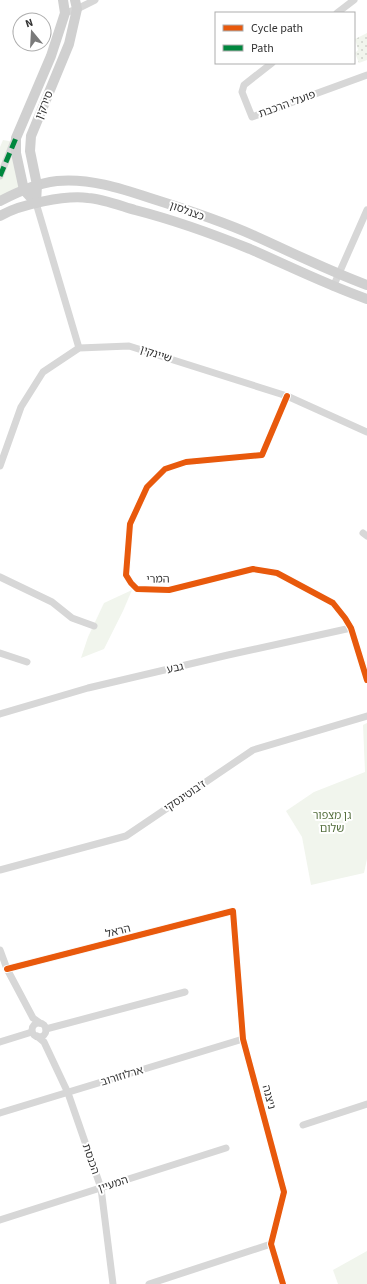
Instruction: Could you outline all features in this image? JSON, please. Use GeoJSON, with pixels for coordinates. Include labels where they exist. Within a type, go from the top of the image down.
{"type":"FeatureCollection","features":[{"type":"Feature","properties":{"kind":"street"},"geometry":{"type":"LineString","coordinates":[[63,0],[65,13]]}},
{"type":"Feature","properties":{"kind":"street"},"geometry":{"type":"LineString","coordinates":[[65,13],[76,4],[95,0]]}},
{"type":"Feature","properties":{"kind":"street"},"geometry":{"type":"LineString","coordinates":[[338,12],[354,0]]}},
{"type":"Feature","properties":{"kind":"street","name":"סירקין"},"geometry":{"type":"LineString","coordinates":[[76,4],[69,44],[31,136],[30,151],[37,185],[36,203],[80,348]]}},
{"type":"Feature","properties":{"kind":"street","name":"סירקין"},"geometry":{"type":"LineString","coordinates":[[0,176],[51,56],[65,13]]}},
{"type":"Feature","properties":{"kind":"street","name":"פועלי הרכבת"},"geometry":{"type":"LineString","coordinates":[[271,64],[244,85],[242,92],[252,117],[367,75]]}},
{"type":"Feature","properties":{"kind":"street","name":"סירקין"},"geometry":{"type":"LineString","coordinates":[[16,138],[16,153],[24,190],[36,203]]}},
{"type":"Feature","properties":{"kind":"street","name":"כצנלסון"},"geometry":{"type":"LineString","coordinates":[[0,201],[37,185],[58,181],[90,181],[171,204],[254,235],[339,275],[367,285]]}},
{"type":"Feature","properties":{"kind":"street","name":"כצנלסון"},"geometry":{"type":"LineString","coordinates":[[0,216],[8,211],[36,203],[59,199],[88,198],[168,219],[249,249],[334,287],[367,299]]}},
{"type":"Feature","properties":{"kind":"street"},"geometry":{"type":"LineString","coordinates":[[334,287],[367,210]]}},
{"type":"Feature","properties":{"kind":"street","name":"שיינקין"},"geometry":{"type":"LineString","coordinates":[[80,348],[129,346],[287,396],[367,432]]}},
{"type":"Feature","properties":{"kind":"street"},"geometry":{"type":"LineString","coordinates":[[0,466],[21,407],[43,372],[80,348]]}},
{"type":"Feature","properties":{"kind":"street","name":"המרי"},"geometry":{"type":"LineString","coordinates":[[287,396],[262,455],[186,462],[166,469],[146,487],[130,524],[126,575],[137,589],[170,590],[253,570],[277,573],[333,603],[352,628],[367,680]]}},
{"type":"Feature","properties":{"kind":"street"},"geometry":{"type":"LineString","coordinates":[[0,577],[52,602],[72,618],[94,626]]}},
{"type":"Feature","properties":{"kind":"street","name":"גבע"},"geometry":{"type":"LineString","coordinates":[[0,714],[88,688],[352,628]]}},
{"type":"Feature","properties":{"kind":"street"},"geometry":{"type":"LineString","coordinates":[[0,653],[27,662]]}},
{"type":"Feature","properties":{"kind":"street","name":"ז'בוטינסקי"},"geometry":{"type":"LineString","coordinates":[[0,870],[126,836],[253,750],[367,716]]}},
{"type":"Feature","properties":{"kind":"street","name":"הראל"},"geometry":{"type":"LineString","coordinates":[[8,969],[233,911]]}},
{"type":"Feature","properties":{"kind":"street","name":"ניצנה"},"geometry":{"type":"LineString","coordinates":[[233,911],[243,1039],[284,1192],[271,1244]]}},
{"type":"Feature","properties":{"kind":"street"},"geometry":{"type":"LineString","coordinates":[[0,950],[33,1018],[34,1032],[44,1042]]}},
{"type":"Feature","properties":{"kind":"street"},"geometry":{"type":"LineString","coordinates":[[0,1042],[34,1032],[42,1036],[45,1031],[185,992]]}},
{"type":"Feature","properties":{"kind":"street"},"geometry":{"type":"LineString","coordinates":[[33,1018],[44,1025],[44,1042]]}},
{"type":"Feature","properties":{"kind":"street"},"geometry":{"type":"LineString","coordinates":[[34,1032],[35,1024],[40,1023]]}},
{"type":"Feature","properties":{"kind":"street","name":"ארלוזורוב"},"geometry":{"type":"LineString","coordinates":[[0,1113],[243,1039]]}},
{"type":"Feature","properties":{"kind":"street","name":"הכנסת"},"geometry":{"type":"LineString","coordinates":[[44,1042],[68,1093],[101,1188],[113,1284]]}},
{"type":"Feature","properties":{"kind":"street"},"geometry":{"type":"LineString","coordinates":[[303,1125],[367,1104]]}},
{"type":"Feature","properties":{"kind":"street","name":"המעיין"},"geometry":{"type":"LineString","coordinates":[[0,1220],[226,1148]]}},
{"type":"Feature","properties":{"kind":"street"},"geometry":{"type":"LineString","coordinates":[[149,1284],[271,1244],[283,1284]]}},
{"type":"Feature","properties":{"kind":"green space"},"geometry":{"type":"Polygon","coordinates":[[[367,33],[367,60],[359,63],[355,53],[358,50],[355,39],[367,33]]]}},
{"type":"Feature","properties":{"kind":"green space"},"geometry":{"type":"Polygon","coordinates":[[[3,140],[14,142],[24,190],[0,201],[0,147],[3,140]]]}},
{"type":"Feature","properties":{"kind":"green space"},"geometry":{"type":"Polygon","coordinates":[[[132,590],[104,649],[81,658],[88,637],[104,603],[132,590]]]}},
{"type":"Feature","properties":{"kind":"green space","name":"גן מצפור שלום"},"geometry":{"type":"Polygon","coordinates":[[[367,723],[367,859],[364,873],[311,885],[302,837],[286,811],[314,792],[365,772],[363,725],[367,723]]]}},
{"type":"Feature","properties":{"kind":"green space"},"geometry":{"type":"Polygon","coordinates":[[[367,1251],[367,1284],[338,1284],[333,1270],[367,1251]]]}},
{"type":"Feature","properties":{"kind":"marked path"},"geometry":{"type":"LineString","coordinates":[[0,176],[16,138]]}},
{"type":"Feature","properties":{"kind":"cycle path"},"geometry":{"type":"LineString","coordinates":[[287,396],[262,455],[186,462],[165,469],[147,487],[130,524],[126,575],[137,589],[169,590],[253,569],[277,573],[333,603],[351,628],[367,680]]}},
{"type":"Feature","properties":{"kind":"cycle path"},"geometry":{"type":"LineString","coordinates":[[7,969],[233,911],[243,1039],[284,1192],[271,1244],[283,1284]]}}]}
